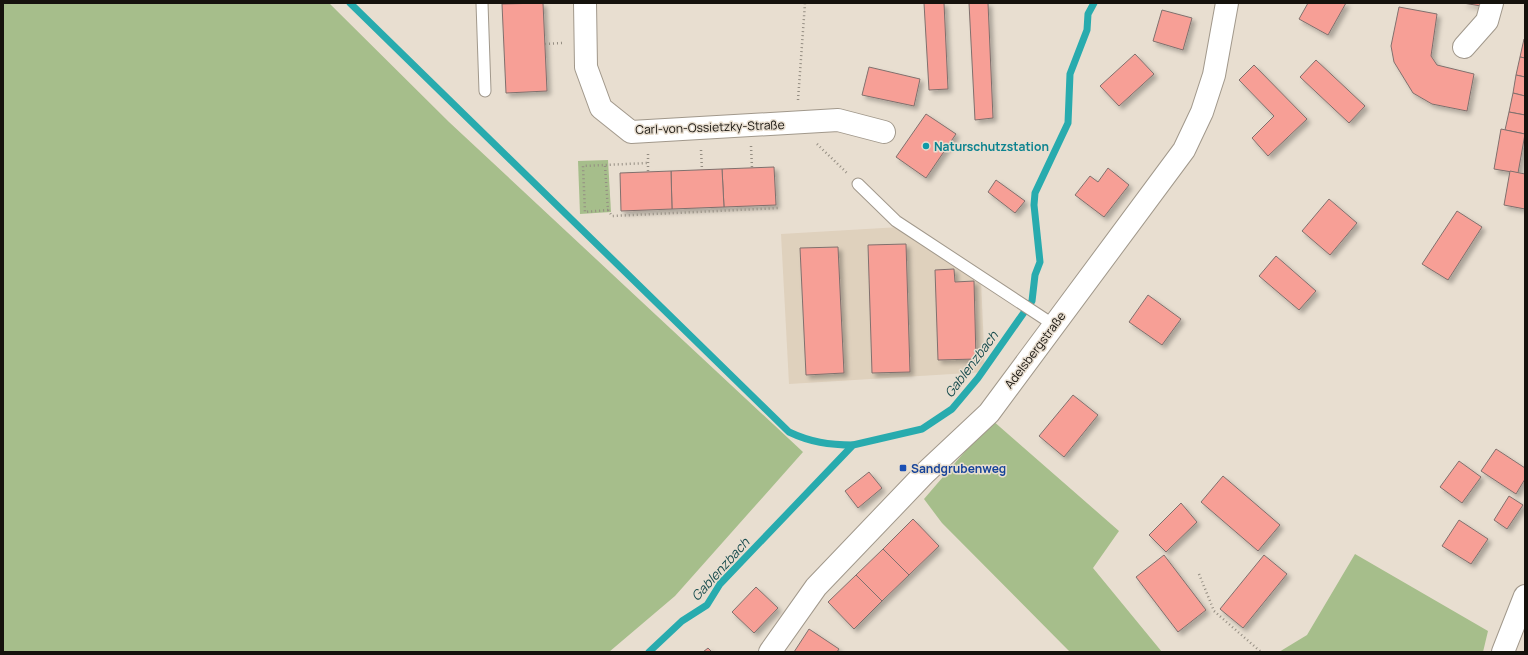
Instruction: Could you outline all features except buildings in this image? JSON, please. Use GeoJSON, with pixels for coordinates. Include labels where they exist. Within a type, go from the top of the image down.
{"type":"FeatureCollection","features":[{"type":"Feature","properties":{"kind":"street","name":"Carl-von-Ossietzky-Straße"},"geometry":{"type":"LineString","coordinates":[[585,3],[586,67],[601,108],[632,132],[838,120],[884,132]]}},
{"type":"Feature","properties":{"kind":"street","name":"Adelsbergstraße"},"geometry":{"type":"LineString","coordinates":[[770,652],[816,587],[925,473],[989,413],[1184,150],[1202,112],[1214,76],[1227,3]]}},
{"type":"Feature","properties":{"kind":"street"},"geometry":{"type":"LineString","coordinates":[[1464,47],[1488,21],[1492,3]]}},
{"type":"Feature","properties":{"kind":"street"},"geometry":{"type":"LineString","coordinates":[[1503,652],[1525,596]]}},
{"type":"Feature","properties":{"kind":"lane"},"geometry":{"type":"LineString","coordinates":[[482,3],[486,91]]}},
{"type":"Feature","properties":{"kind":"lane"},"geometry":{"type":"LineString","coordinates":[[858,184],[896,221],[1054,325]]}},
{"type":"Feature","properties":{"kind":"path"},"geometry":{"type":"LineString","coordinates":[[805,3],[796,123],[858,184]]}},
{"type":"Feature","properties":{"kind":"path"},"geometry":{"type":"LineString","coordinates":[[545,44],[568,43]]}},
{"type":"Feature","properties":{"kind":"path"},"geometry":{"type":"LineString","coordinates":[[751,142],[752,168]]}},
{"type":"Feature","properties":{"kind":"path"},"geometry":{"type":"LineString","coordinates":[[701,144],[702,170]]}},
{"type":"Feature","properties":{"kind":"path"},"geometry":{"type":"LineString","coordinates":[[648,149],[648,172]]}},
{"type":"Feature","properties":{"kind":"path"},"geometry":{"type":"LineString","coordinates":[[608,210],[585,212],[583,166],[648,163]]}},
{"type":"Feature","properties":{"kind":"path"},"geometry":{"type":"LineString","coordinates":[[605,166],[608,210],[612,216],[779,208]]}},
{"type":"Feature","properties":{"kind":"path"},"geometry":{"type":"LineString","coordinates":[[1199,574],[1214,611],[1261,652]]}},
{"type":"Feature","properties":{"kind":"shaded area"},"geometry":{"type":"Polygon","coordinates":[[[900,227],[981,280],[985,372],[789,384],[781,234],[900,227]]]}},
{"type":"Feature","properties":{"kind":"green space"},"geometry":{"type":"Polygon","coordinates":[[[3,3],[329,3],[449,122],[803,452],[675,596],[609,652],[3,652],[3,3]]]}},
{"type":"Feature","properties":{"kind":"green space"},"geometry":{"type":"Polygon","coordinates":[[[608,160],[611,212],[580,214],[578,161],[608,160]]]}},
{"type":"Feature","properties":{"kind":"green space"},"geometry":{"type":"Polygon","coordinates":[[[992,420],[1119,531],[1093,568],[1162,652],[1070,652],[942,523],[924,499],[992,420]]]}},
{"type":"Feature","properties":{"kind":"green space"},"geometry":{"type":"Polygon","coordinates":[[[1355,554],[1488,631],[1483,652],[1279,652],[1307,635],[1355,554]]]}},
{"type":"Feature","properties":{"kind":"waterway"},"geometry":{"type":"LineString","coordinates":[[350,3],[789,432],[820,442],[853,445]]}},
{"type":"Feature","properties":{"kind":"waterway","name":"Gablenzbach"},"geometry":{"type":"LineString","coordinates":[[649,652],[682,621],[707,605],[720,584],[853,445],[922,429],[952,409],[978,378],[1032,301],[1035,275],[1040,262],[1034,205],[1035,193],[1068,123],[1070,74],[1087,30],[1088,14],[1094,3]]}},
{"type":"Feature","properties":{"kind":"place","name":"Naturschutzstation"},"geometry":{"type":"Point","coordinates":[926,146]}},
{"type":"Feature","properties":{"kind":"place","name":"Sandgrubenweg"},"geometry":{"type":"Point","coordinates":[903,468]}}]}
